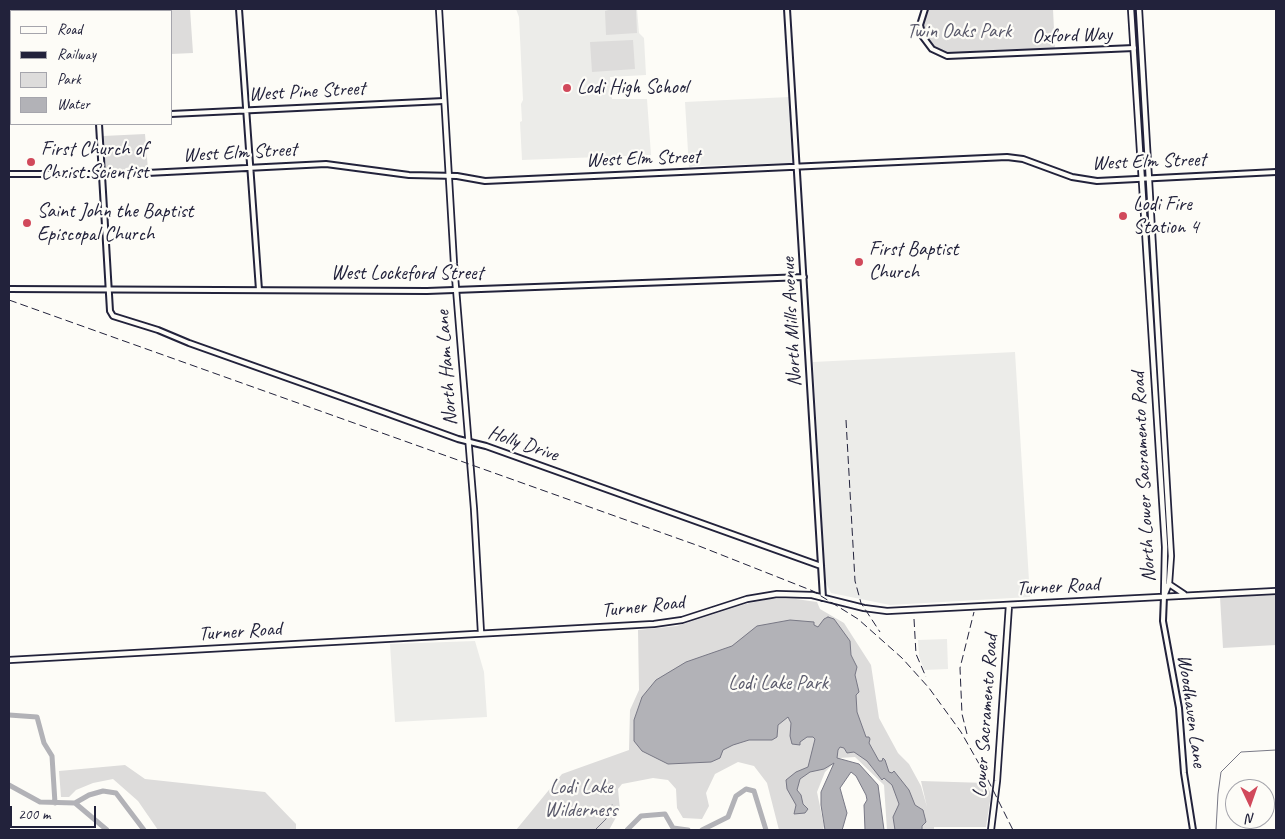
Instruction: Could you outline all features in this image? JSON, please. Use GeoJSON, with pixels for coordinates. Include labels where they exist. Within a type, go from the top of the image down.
{"type":"FeatureCollection","features":[{"type":"Feature","properties":{"kind":"main road","name":"North Ham Lane"},"geometry":{"type":"LineString","coordinates":[[439,9],[448,176],[481,633]]}},
{"type":"Feature","properties":{"kind":"main road","name":"North Lower Sacramento Road"},"geometry":{"type":"LineString","coordinates":[[1131,9],[1145,179],[1171,556],[1169,584],[1164,596]]}},
{"type":"Feature","properties":{"kind":"main road","name":"North Lower Sacramento Road"},"geometry":{"type":"LineString","coordinates":[[1139,9],[1157,435],[1165,547],[1164,596]]}},
{"type":"Feature","properties":{"kind":"main road"},"geometry":{"type":"LineString","coordinates":[[1134,48],[1138,50],[1142,76]]}},
{"type":"Feature","properties":{"kind":"main road"},"geometry":{"type":"LineString","coordinates":[[1157,435],[1160,439],[1162,459],[1165,461]]}},
{"type":"Feature","properties":{"kind":"main road"},"geometry":{"type":"LineString","coordinates":[[1159,462],[1162,466],[1164,488],[1166,491]]}},
{"type":"Feature","properties":{"kind":"main road"},"geometry":{"type":"LineString","coordinates":[[1169,584],[1185,595]]}},
{"type":"Feature","properties":{"kind":"main road","name":"Turner Road"},"geometry":{"type":"LineString","coordinates":[[9,660],[654,624],[689,619],[762,595],[801,594],[883,611],[1276,590]]}},
{"type":"Feature","properties":{"kind":"main road","name":"Lower Sacramento Road"},"geometry":{"type":"LineString","coordinates":[[990,830],[997,780],[1009,604]]}},
{"type":"Feature","properties":{"kind":"street"},"geometry":{"type":"LineString","coordinates":[[239,9],[248,110],[259,290]]}},
{"type":"Feature","properties":{"kind":"street","name":"North Mills Avenue"},"geometry":{"type":"LineString","coordinates":[[787,9],[823,598]]}},
{"type":"Feature","properties":{"kind":"street","name":"Oxford Way"},"geometry":{"type":"LineString","coordinates":[[925,9],[920,25],[923,38],[936,52],[951,56],[1134,48]]}},
{"type":"Feature","properties":{"kind":"street","name":"West Pine Street"},"geometry":{"type":"LineString","coordinates":[[172,114],[444,101]]}},
{"type":"Feature","properties":{"kind":"street"},"geometry":{"type":"LineString","coordinates":[[99,125],[109,289]]}},
{"type":"Feature","properties":{"kind":"street","name":"West Elm Street"},"geometry":{"type":"LineString","coordinates":[[9,174],[102,175],[326,164],[409,175],[448,176],[485,181],[1007,157],[1024,159],[1080,179],[1097,181],[1276,172]]}},
{"type":"Feature","properties":{"kind":"street","name":"West Lockeford Street"},"geometry":{"type":"LineString","coordinates":[[9,289],[456,290],[804,277]]}},
{"type":"Feature","properties":{"kind":"street","name":"Holly Drive"},"geometry":{"type":"LineString","coordinates":[[109,289],[110,311],[113,316],[158,330],[189,343],[468,442],[486,446],[821,566]]}},
{"type":"Feature","properties":{"kind":"street","name":"Woodhaven Lane"},"geometry":{"type":"LineString","coordinates":[[1164,596],[1163,621],[1179,708],[1184,773],[1194,830]]}},
{"type":"Feature","properties":{"kind":"shaded area","name":"Lodi High School"},"geometry":{"type":"Polygon","coordinates":[[[516,9],[637,9],[639,33],[644,38],[646,75],[610,77],[612,99],[647,99],[651,155],[522,160],[520,122],[522,121],[521,104],[523,100],[519,17],[516,9]]]}},
{"type":"Feature","properties":{"kind":"shaded area"},"geometry":{"type":"Polygon","coordinates":[[[789,97],[793,161],[791,163],[693,166],[689,168],[685,102],[789,97]]]}},
{"type":"Feature","properties":{"kind":"shaded area"},"geometry":{"type":"Polygon","coordinates":[[[1015,352],[1030,597],[890,605],[831,593],[825,581],[813,362],[1015,352]]]}},
{"type":"Feature","properties":{"kind":"shaded area"},"geometry":{"type":"Polygon","coordinates":[[[947,639],[948,669],[924,670],[919,656],[918,640],[947,639]]]}},
{"type":"Feature","properties":{"kind":"shaded area"},"geometry":{"type":"Polygon","coordinates":[[[475,641],[484,672],[487,717],[395,722],[390,644],[475,641]]]}},
{"type":"Feature","properties":{"kind":"green space"},"geometry":{"type":"Polygon","coordinates":[[[190,9],[193,53],[172,54],[172,10],[90,10],[190,9]]]}},
{"type":"Feature","properties":{"kind":"green space"},"geometry":{"type":"Polygon","coordinates":[[[612,9],[636,9],[637,33],[606,35],[605,11],[612,9]]]}},
{"type":"Feature","properties":{"kind":"green space","name":"Twin Oaks Park"},"geometry":{"type":"Polygon","coordinates":[[[926,9],[1053,9],[1055,51],[951,56],[926,42],[921,17],[926,9]]]}},
{"type":"Feature","properties":{"kind":"green space"},"geometry":{"type":"Polygon","coordinates":[[[633,40],[635,69],[592,72],[590,42],[633,40]]]}},
{"type":"Feature","properties":{"kind":"green space"},"geometry":{"type":"Polygon","coordinates":[[[145,134],[148,169],[106,171],[103,136],[145,134]]]}},
{"type":"Feature","properties":{"kind":"green space"},"geometry":{"type":"Polygon","coordinates":[[[1276,595],[1276,645],[1223,648],[1220,597],[1276,595]]]}},
{"type":"Feature","properties":{"kind":"green space","name":"Lodi Lake Park"},"geometry":{"type":"Polygon","coordinates":[[[770,599],[796,599],[817,602],[820,609],[844,623],[871,665],[879,718],[898,753],[909,764],[921,786],[927,807],[921,781],[987,783],[991,795],[986,827],[934,827],[934,830],[887,830],[884,785],[855,757],[839,758],[825,772],[817,792],[824,826],[823,830],[779,830],[767,783],[754,766],[738,762],[715,774],[706,793],[709,806],[702,819],[683,818],[677,808],[676,789],[668,780],[653,778],[622,784],[618,789],[620,810],[609,830],[516,830],[562,774],[629,750],[630,710],[639,690],[638,630],[677,626],[745,604],[770,599]]]}},
{"type":"Feature","properties":{"kind":"green space"},"geometry":{"type":"Polygon","coordinates":[[[125,765],[145,779],[265,792],[296,824],[296,830],[158,830],[138,801],[113,779],[93,783],[76,790],[69,797],[61,797],[59,771],[125,765]]]}},
{"type":"Feature","properties":{"kind":"water"},"geometry":{"type":"Polygon","coordinates":[[[828,617],[834,619],[850,641],[851,655],[857,667],[855,675],[859,692],[856,695],[857,712],[866,737],[869,737],[869,743],[879,761],[882,761],[883,758],[885,760],[889,772],[892,773],[894,771],[909,790],[915,805],[923,810],[926,822],[922,826],[922,830],[895,830],[893,817],[899,804],[892,785],[884,778],[882,780],[867,761],[854,752],[847,753],[844,748],[840,747],[837,758],[859,764],[878,785],[884,830],[865,830],[864,805],[867,800],[866,795],[856,776],[851,772],[840,788],[847,813],[842,830],[825,830],[821,792],[834,763],[824,769],[810,772],[800,779],[797,790],[801,795],[803,804],[808,809],[805,813],[794,814],[796,805],[787,789],[786,780],[796,772],[808,767],[815,739],[807,737],[800,742],[800,745],[792,744],[790,736],[791,723],[788,717],[778,725],[777,737],[772,740],[749,740],[733,745],[723,750],[720,758],[711,762],[668,764],[642,751],[634,741],[634,720],[642,697],[656,680],[686,662],[732,646],[757,626],[790,620],[814,622],[814,625],[818,627],[828,617]]]}},
{"type":"Feature","properties":{"kind":"waterway"},"geometry":{"type":"LineString","coordinates":[[9,715],[37,717],[44,743],[52,756],[55,803]]}},
{"type":"Feature","properties":{"kind":"waterway"},"geometry":{"type":"LineString","coordinates":[[1216,830],[1221,772],[1241,752],[1276,750]]}},
{"type":"Feature","properties":{"kind":"waterway"},"geometry":{"type":"LineString","coordinates":[[9,785],[40,802],[75,803]]}},
{"type":"Feature","properties":{"kind":"waterway"},"geometry":{"type":"LineString","coordinates":[[702,830],[728,817],[736,796],[746,789],[754,791],[766,830]]}},
{"type":"Feature","properties":{"kind":"waterway"},"geometry":{"type":"LineString","coordinates":[[107,830],[75,803],[89,795],[103,791],[116,793],[144,830]]}},
{"type":"Feature","properties":{"kind":"waterway"},"geometry":{"type":"LineString","coordinates":[[595,830],[606,819],[612,805]]}},
{"type":"Feature","properties":{"kind":"waterway"},"geometry":{"type":"LineString","coordinates":[[627,830],[641,816],[665,814],[673,828],[688,830]]}},
{"type":"Feature","properties":{"kind":"railway"},"geometry":{"type":"LineString","coordinates":[[9,300],[699,546],[813,591],[858,619],[902,658],[929,688],[961,732],[1013,830]]}},
{"type":"Feature","properties":{"kind":"railway"},"geometry":{"type":"LineString","coordinates":[[846,420],[855,581],[861,603],[880,632]]}},
{"type":"Feature","properties":{"kind":"railway"},"geometry":{"type":"LineString","coordinates":[[967,734],[962,714],[960,668],[974,612]]}},
{"type":"Feature","properties":{"kind":"railway"},"geometry":{"type":"LineString","coordinates":[[914,619],[916,654],[926,677]]}},
{"type":"Feature","properties":{"kind":"place","name":"Lodi High School"},"geometry":{"type":"Point","coordinates":[567,88]}},
{"type":"Feature","properties":{"kind":"place","name":"First Church of Christ Scientist"},"geometry":{"type":"Point","coordinates":[31,162]}},
{"type":"Feature","properties":{"kind":"place","name":"Lodi Fire Station 4"},"geometry":{"type":"Point","coordinates":[1123,216]}},
{"type":"Feature","properties":{"kind":"place","name":"Saint John the Baptist Episcopal Church"},"geometry":{"type":"Point","coordinates":[27,223]}},
{"type":"Feature","properties":{"kind":"place","name":"First Baptist Church"},"geometry":{"type":"Point","coordinates":[859,262]}},
{"type":"Feature","properties":{"kind":"park label","name":"Lodi Lake Wilderness"},"geometry":{"type":"Point","coordinates":[581,800]}}]}
